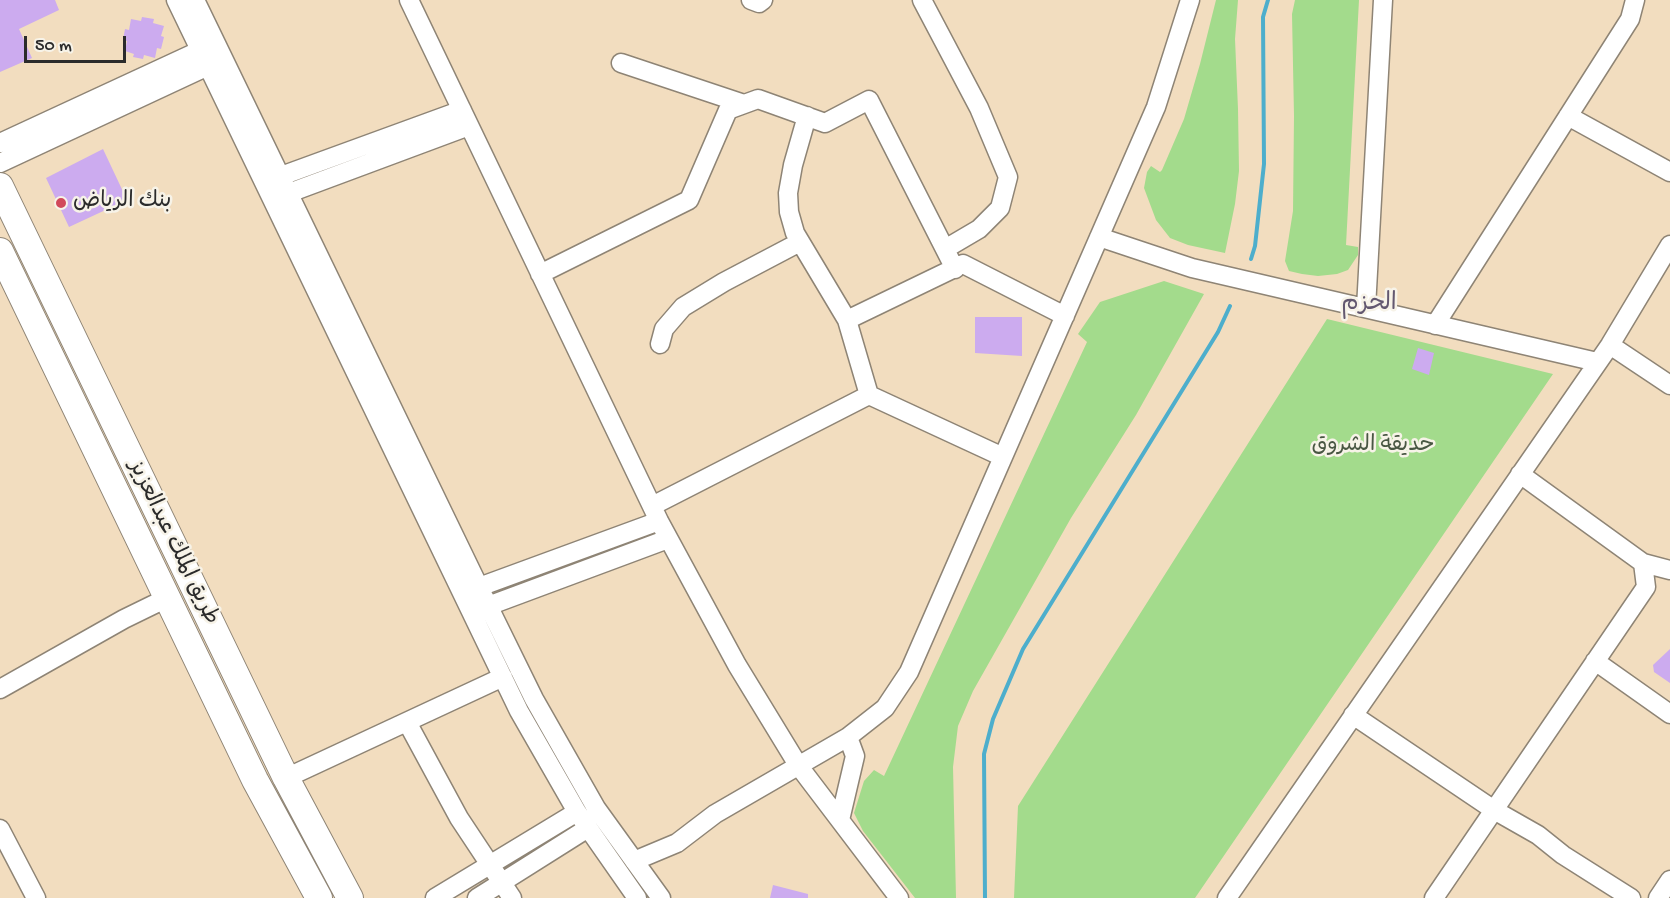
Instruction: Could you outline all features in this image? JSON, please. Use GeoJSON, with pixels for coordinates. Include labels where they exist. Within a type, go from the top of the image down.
{"type":"FeatureCollection","features":[{"type":"Feature","properties":{"kind":"highway","name":"طريق الملك عبدالعزيز"},"geometry":{"type":"LineString","coordinates":[[0,186],[286,778],[351,898]]}},
{"type":"Feature","properties":{"kind":"highway","name":"طريق الملك عبدالعزيز"},"geometry":{"type":"LineString","coordinates":[[0,251],[255,780],[319,898]]}},
{"type":"Feature","properties":{"kind":"street"},"geometry":{"type":"LineString","coordinates":[[176,0],[281,176],[534,699],[590,798],[661,898]]}},
{"type":"Feature","properties":{"kind":"street"},"geometry":{"type":"LineString","coordinates":[[195,0],[209,55],[268,190],[519,711],[577,812],[637,898]]}},
{"type":"Feature","properties":{"kind":"street"},"geometry":{"type":"LineString","coordinates":[[751,0],[759,3],[763,0]]}},
{"type":"Feature","properties":{"kind":"street"},"geometry":{"type":"LineString","coordinates":[[922,0],[979,108],[1008,177],[999,208],[980,229],[945,249]]}},
{"type":"Feature","properties":{"kind":"street"},"geometry":{"type":"LineString","coordinates":[[634,861],[677,843],[715,814],[848,737],[885,708],[909,672],[1156,107],[1190,0]]}},
{"type":"Feature","properties":{"kind":"street"},"geometry":{"type":"LineString","coordinates":[[1366,308],[1383,0]]}},
{"type":"Feature","properties":{"kind":"street"},"geometry":{"type":"LineString","coordinates":[[1436,325],[1630,19],[1635,0]]}},
{"type":"Feature","properties":{"kind":"street"},"geometry":{"type":"LineString","coordinates":[[414,2],[466,118],[668,538],[737,665],[798,765],[899,898]]}},
{"type":"Feature","properties":{"kind":"street"},"geometry":{"type":"LineString","coordinates":[[0,143],[209,55]]}},
{"type":"Feature","properties":{"kind":"street"},"geometry":{"type":"LineString","coordinates":[[0,163],[209,55]]}},
{"type":"Feature","properties":{"kind":"street"},"geometry":{"type":"LineString","coordinates":[[621,63],[744,104]]}},
{"type":"Feature","properties":{"kind":"street"},"geometry":{"type":"LineString","coordinates":[[540,274],[689,200],[729,110],[758,99],[825,123],[869,100],[955,269]]}},
{"type":"Feature","properties":{"kind":"street"},"geometry":{"type":"LineString","coordinates":[[807,116],[793,165],[788,193],[789,212],[795,233],[847,320],[869,395],[1003,457]]}},
{"type":"Feature","properties":{"kind":"street"},"geometry":{"type":"LineString","coordinates":[[1568,116],[1670,172]]}},
{"type":"Feature","properties":{"kind":"street"},"geometry":{"type":"LineString","coordinates":[[268,190],[281,176],[466,118]]}},
{"type":"Feature","properties":{"kind":"street"},"geometry":{"type":"LineString","coordinates":[[268,190],[289,193],[466,118]]}},
{"type":"Feature","properties":{"kind":"street"},"geometry":{"type":"LineString","coordinates":[[1099,237],[1192,268],[1597,362]]}},
{"type":"Feature","properties":{"kind":"street"},"geometry":{"type":"LineString","coordinates":[[660,344],[664,329],[683,306],[801,242]]}},
{"type":"Feature","properties":{"kind":"street"},"geometry":{"type":"LineString","coordinates":[[1227,898],[1610,345],[1670,245]]}},
{"type":"Feature","properties":{"kind":"street"},"geometry":{"type":"LineString","coordinates":[[847,320],[963,264],[1065,316]]}},
{"type":"Feature","properties":{"kind":"street"},"geometry":{"type":"LineString","coordinates":[[1610,345],[1670,385]]}},
{"type":"Feature","properties":{"kind":"street"},"geometry":{"type":"LineString","coordinates":[[479,587],[655,513],[869,395]]}},
{"type":"Feature","properties":{"kind":"street"},"geometry":{"type":"LineString","coordinates":[[1520,474],[1643,563],[1670,570]]}},
{"type":"Feature","properties":{"kind":"street"},"geometry":{"type":"LineString","coordinates":[[488,606],[668,538]]}},
{"type":"Feature","properties":{"kind":"street"},"geometry":{"type":"LineString","coordinates":[[1434,898],[1646,587],[1643,563]]}},
{"type":"Feature","properties":{"kind":"street"},"geometry":{"type":"LineString","coordinates":[[0,689],[124,619],[167,598]]}},
{"type":"Feature","properties":{"kind":"street"},"geometry":{"type":"LineString","coordinates":[[1595,661],[1670,714]]}},
{"type":"Feature","properties":{"kind":"street"},"geometry":{"type":"LineString","coordinates":[[286,778],[503,676]]}},
{"type":"Feature","properties":{"kind":"street"},"geometry":{"type":"LineString","coordinates":[[1353,715],[1494,810],[1538,835],[1563,855],[1631,898]]}},
{"type":"Feature","properties":{"kind":"street"},"geometry":{"type":"LineString","coordinates":[[407,722],[459,818],[512,898]]}},
{"type":"Feature","properties":{"kind":"street"},"geometry":{"type":"LineString","coordinates":[[840,820],[855,756],[848,737]]}},
{"type":"Feature","properties":{"kind":"street"},"geometry":{"type":"LineString","coordinates":[[435,898],[577,812]]}},
{"type":"Feature","properties":{"kind":"street"},"geometry":{"type":"LineString","coordinates":[[477,898],[588,828]]}},
{"type":"Feature","properties":{"kind":"street"},"geometry":{"type":"LineString","coordinates":[[0,829],[36,898]]}},
{"type":"Feature","properties":{"kind":"street"},"geometry":{"type":"LineString","coordinates":[[1658,898],[1670,880]]}},
{"type":"Feature","properties":{"kind":"green space"},"geometry":{"type":"Polygon","coordinates":[[[1216,0],[1238,0],[1235,39],[1239,171],[1225,253],[1188,245],[1170,238],[1156,220],[1144,188],[1147,172],[1151,166],[1160,172],[1162,170],[1184,119],[1216,0]]]}},
{"type":"Feature","properties":{"kind":"green space"},"geometry":{"type":"Polygon","coordinates":[[[1295,0],[1359,0],[1346,245],[1358,247],[1358,255],[1348,270],[1337,274],[1318,276],[1289,271],[1285,261],[1293,211],[1292,14],[1295,0]]]}},
{"type":"Feature","properties":{"kind":"green space"},"geometry":{"type":"Polygon","coordinates":[[[1164,281],[1204,294],[1136,415],[1071,518],[973,691],[958,726],[953,767],[956,898],[915,898],[863,831],[854,813],[864,781],[874,770],[884,776],[1087,342],[1078,334],[1100,302],[1164,281]]]}},
{"type":"Feature","properties":{"kind":"green space","name":"حديقة الشروق"},"geometry":{"type":"Polygon","coordinates":[[[1327,319],[1553,374],[1195,898],[1014,898],[1018,806],[1327,319]]]}},
{"type":"Feature","properties":{"kind":"building"},"geometry":{"type":"Polygon","coordinates":[[[0,0],[55,0],[59,10],[19,29],[32,58],[0,72],[0,0]]]}},
{"type":"Feature","properties":{"kind":"building"},"geometry":{"type":"Polygon","coordinates":[[[142,17],[154,19],[153,23],[164,26],[161,49],[157,48],[155,58],[144,55],[143,59],[133,57],[134,54],[125,51],[127,41],[123,40],[125,29],[129,30],[131,19],[141,21],[142,17]]]}},
{"type":"Feature","properties":{"kind":"building"},"geometry":{"type":"Polygon","coordinates":[[[103,149],[127,200],[69,227],[46,178],[103,149]]]}},
{"type":"Feature","properties":{"kind":"building"},"geometry":{"type":"Polygon","coordinates":[[[975,317],[1022,317],[1022,356],[975,353],[975,317]]]}},
{"type":"Feature","properties":{"kind":"building"},"geometry":{"type":"Polygon","coordinates":[[[1418,348],[1434,353],[1429,375],[1412,369],[1418,348]]]}},
{"type":"Feature","properties":{"kind":"building"},"geometry":{"type":"Polygon","coordinates":[[[1670,649],[1670,683],[1654,672],[1653,665],[1670,649]]]}},
{"type":"Feature","properties":{"kind":"building"},"geometry":{"type":"Polygon","coordinates":[[[773,885],[808,894],[808,898],[770,898],[773,885]]]}},
{"type":"Feature","properties":{"kind":"waterway"},"geometry":{"type":"LineString","coordinates":[[1251,259],[1255,246],[1264,164],[1263,17],[1268,0]]}},
{"type":"Feature","properties":{"kind":"waterway"},"geometry":{"type":"LineString","coordinates":[[985,898],[984,754],[993,719],[1023,649],[1218,332],[1230,306]]}},
{"type":"Feature","properties":{"kind":"place","name":"بنك الرياض"},"geometry":{"type":"Point","coordinates":[61,203]}},
{"type":"Feature","properties":{"kind":"district","name":"الحزم"},"geometry":{"type":"Point","coordinates":[1369,305]}}]}
